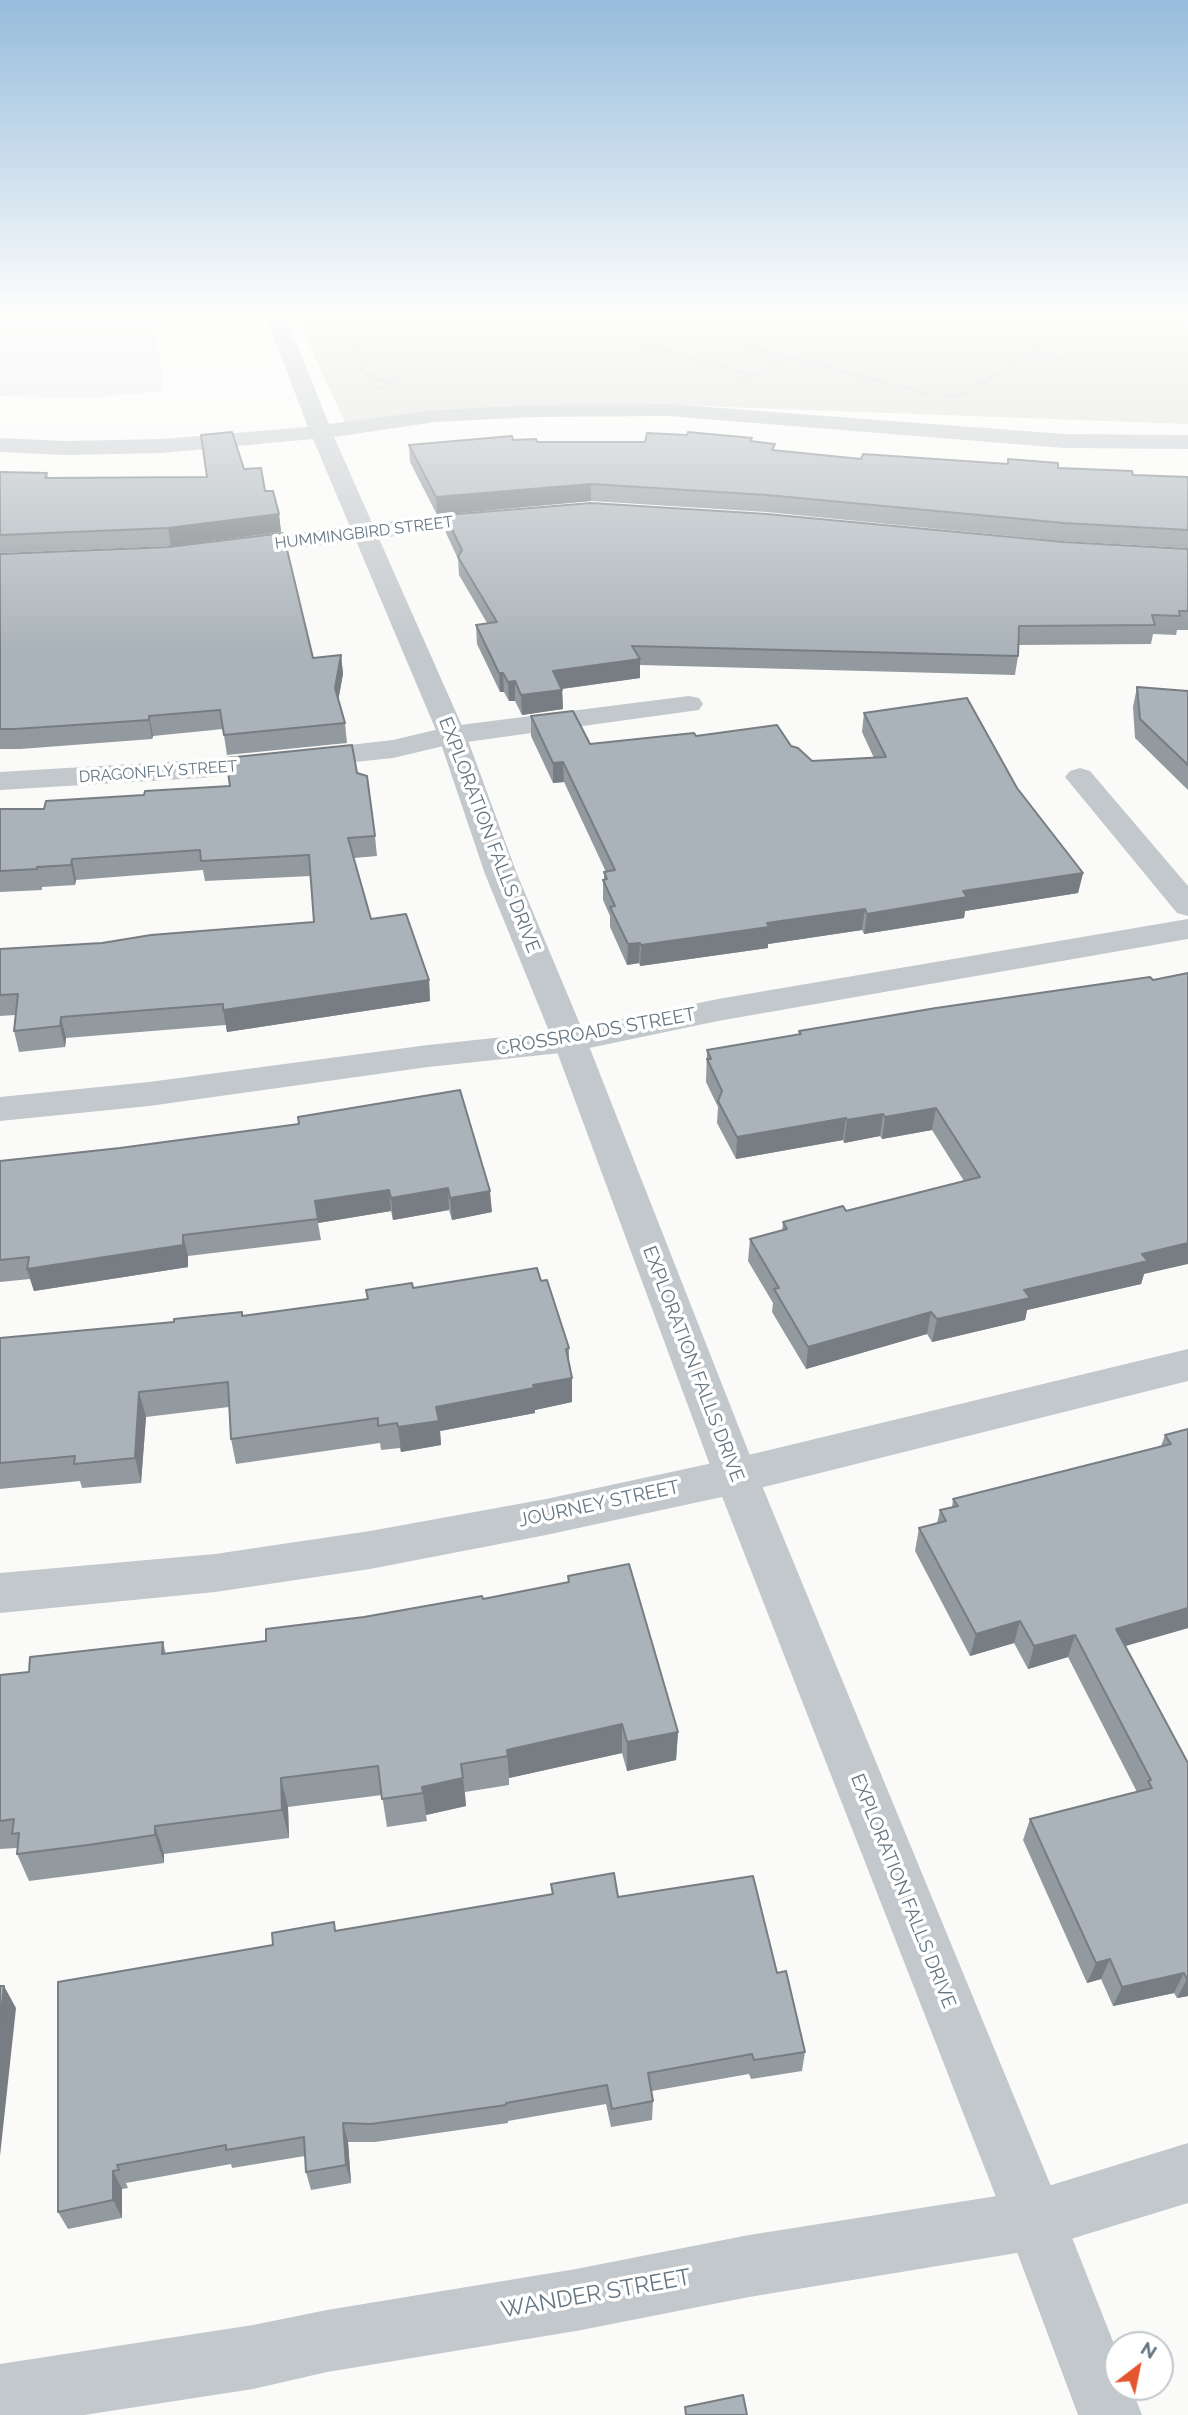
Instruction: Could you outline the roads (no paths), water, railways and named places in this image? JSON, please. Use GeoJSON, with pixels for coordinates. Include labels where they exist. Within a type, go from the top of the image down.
{"type":"FeatureCollection","features":[{"type":"Feature","properties":{"kind":"street","name":"EXPLORATION FALLS DRIVE"},"geometry":{"type":"LineString","coordinates":[[319,427],[453,735],[500,874],[570,1041],[736,1476],[1035,2220],[1110,2415]]}},
{"type":"Feature","properties":{"kind":"street"},"geometry":{"type":"LineString","coordinates":[[0,445],[66,448],[162,446],[363,427]]}},
{"type":"Feature","properties":{"kind":"street"},"geometry":{"type":"LineString","coordinates":[[874,427],[1148,444],[1188,442]]}},
{"type":"Feature","properties":{"kind":"street","name":"HUMMINGBIRD STREET"},"geometry":{"type":"LineString","coordinates":[[208,552],[364,531],[517,516]]}},
{"type":"Feature","properties":{"kind":"street","name":"DRAGONFLY STREET"},"geometry":{"type":"LineString","coordinates":[[0,781],[200,769],[297,760],[393,749],[453,735],[689,704]]}},
{"type":"Feature","properties":{"kind":"street"},"geometry":{"type":"LineString","coordinates":[[1080,777],[1188,906]]}},
{"type":"Feature","properties":{"kind":"street","name":"CROSSROADS STREET"},"geometry":{"type":"LineString","coordinates":[[0,1109],[149,1094],[428,1056],[570,1041],[719,1010],[1188,929]]}},
{"type":"Feature","properties":{"kind":"street","name":"JOURNEY STREET"},"geometry":{"type":"LineString","coordinates":[[0,1593],[215,1573],[370,1550],[736,1476],[1188,1365]]}},
{"type":"Feature","properties":{"kind":"street","name":"WANDER STREET"},"geometry":{"type":"LineString","coordinates":[[0,2396],[253,2357],[327,2340],[576,2300],[749,2266],[1035,2220],[1188,2174]]}}]}
